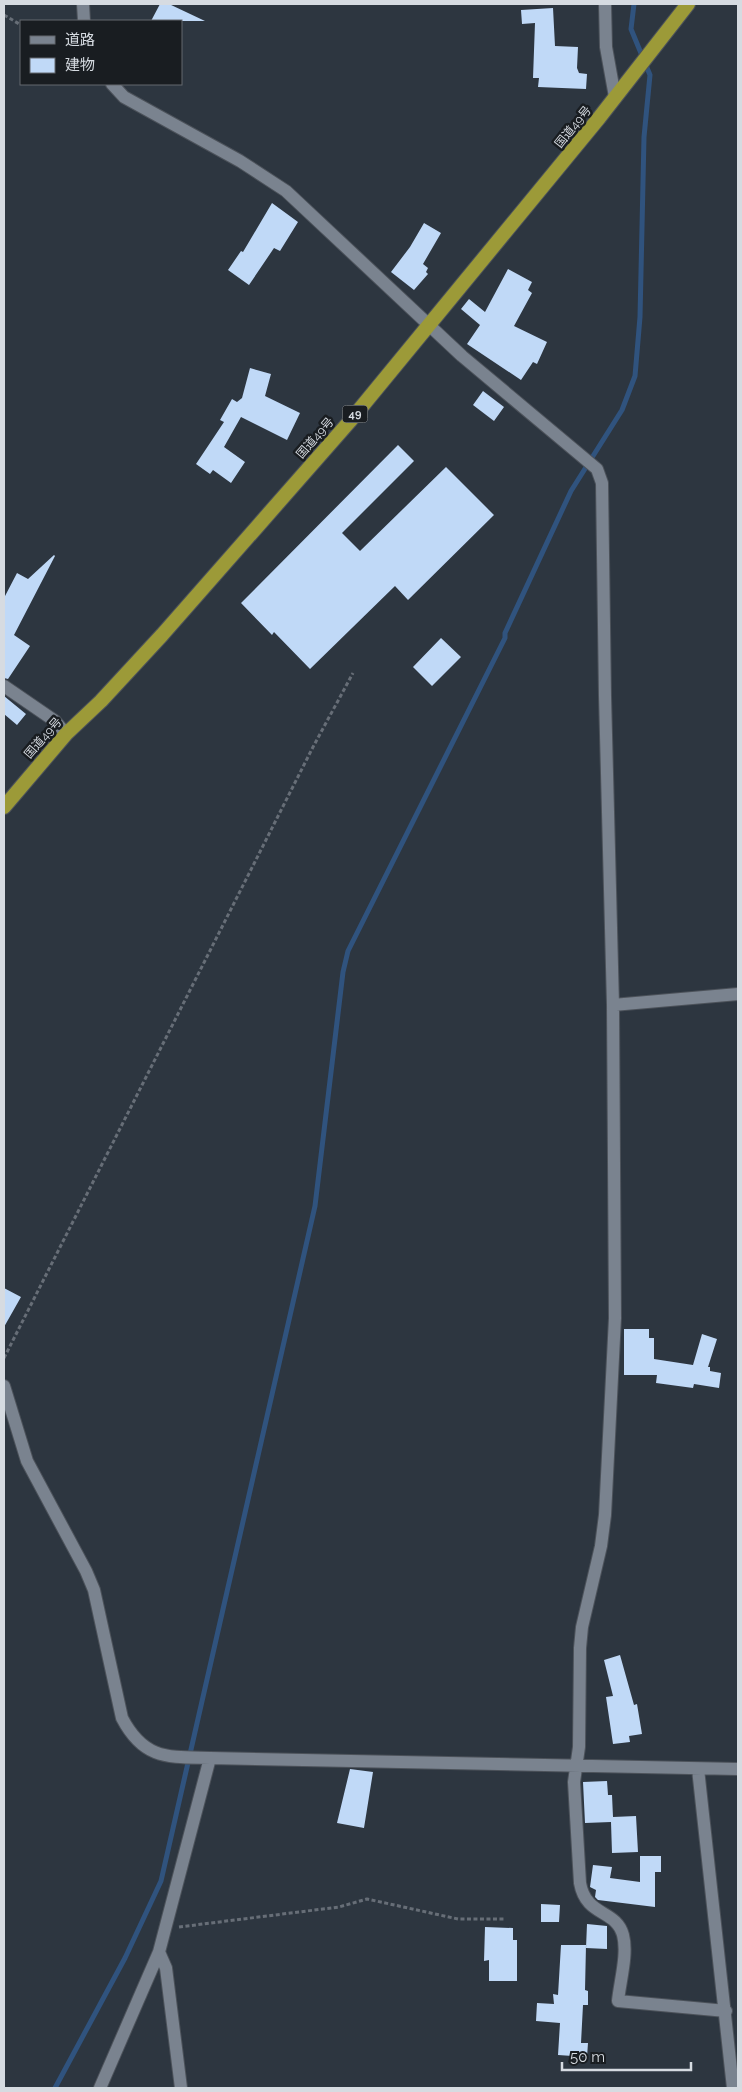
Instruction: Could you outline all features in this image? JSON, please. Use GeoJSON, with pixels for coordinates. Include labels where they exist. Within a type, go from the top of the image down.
{"type":"FeatureCollection","features":[{"type":"Feature","properties":{"kind":"highway","name":"国道49号"},"geometry":{"type":"LineString","coordinates":[[4,808],[66,734],[101,701],[162,635],[343,428],[430,325],[688,4]]}},
{"type":"Feature","properties":{"kind":"street"},"geometry":{"type":"LineString","coordinates":[[83,4],[84,20]]}},
{"type":"Feature","properties":{"kind":"street"},"geometry":{"type":"LineString","coordinates":[[605,4],[606,47],[615,97]]}},
{"type":"Feature","properties":{"kind":"street"},"geometry":{"type":"LineString","coordinates":[[113,85],[124,97],[240,161],[286,191],[469,362],[597,470],[602,483],[613,1005],[615,1318],[605,1515],[601,1546],[582,1627],[580,1648],[579,1747],[574,1782],[580,1883],[582,1895],[586,1901],[613,1921],[623,1934],[624,1951],[618,2001],[726,2011]]}},
{"type":"Feature","properties":{"kind":"street"},"geometry":{"type":"LineString","coordinates":[[4,686],[55,721],[66,734]]}},
{"type":"Feature","properties":{"kind":"street"},"geometry":{"type":"LineString","coordinates":[[613,1005],[738,994]]}},
{"type":"Feature","properties":{"kind":"street"},"geometry":{"type":"LineString","coordinates":[[4,1386],[27,1461],[86,1571],[94,1590],[118,1706],[127,1728],[138,1743],[153,1753],[175,1757],[210,1758],[576,1764],[738,1769]]}},
{"type":"Feature","properties":{"kind":"street"},"geometry":{"type":"LineString","coordinates":[[100,2088],[159,1952],[210,1758]]}},
{"type":"Feature","properties":{"kind":"street"},"geometry":{"type":"LineString","coordinates":[[698,1768],[733,2088]]}},
{"type":"Feature","properties":{"kind":"street"},"geometry":{"type":"LineString","coordinates":[[159,1952],[166,1968],[181,2088]]}},
{"type":"Feature","properties":{"kind":"path"},"geometry":{"type":"LineString","coordinates":[[4,16],[20,24]]}},
{"type":"Feature","properties":{"kind":"path"},"geometry":{"type":"LineString","coordinates":[[4,1358],[309,756],[354,673]]}},
{"type":"Feature","properties":{"kind":"path"},"geometry":{"type":"LineString","coordinates":[[166,1929],[339,1907],[367,1899],[458,1919],[504,1919]]}},
{"type":"Feature","properties":{"kind":"building"},"geometry":{"type":"Polygon","coordinates":[[[160,4],[169,4],[205,21],[182,20],[152,20],[160,4]]]}},
{"type":"Feature","properties":{"kind":"building"},"geometry":{"type":"Polygon","coordinates":[[[553,8],[555,46],[578,47],[577,68],[579,73],[587,74],[586,89],[538,87],[539,78],[533,78],[535,23],[522,24],[521,10],[553,8]]]}},
{"type":"Feature","properties":{"kind":"building"},"geometry":{"type":"Polygon","coordinates":[[[272,203],[298,222],[280,251],[274,248],[249,285],[228,270],[241,251],[243,252],[272,203]]]}},
{"type":"Feature","properties":{"kind":"building"},"geometry":{"type":"Polygon","coordinates":[[[424,223],[441,233],[423,264],[428,268],[426,272],[428,274],[414,290],[391,272],[410,247],[424,223]]]}},
{"type":"Feature","properties":{"kind":"building"},"geometry":{"type":"Polygon","coordinates":[[[508,269],[532,282],[528,290],[532,293],[514,326],[547,342],[537,364],[533,362],[521,380],[467,344],[480,325],[461,309],[469,299],[485,312],[508,269]]]}},
{"type":"Feature","properties":{"kind":"building"},"geometry":{"type":"Polygon","coordinates":[[[250,368],[271,374],[265,396],[300,413],[287,440],[241,417],[224,447],[245,462],[231,483],[213,470],[210,474],[196,464],[224,422],[220,420],[232,399],[237,402],[242,398],[250,368]]]}},
{"type":"Feature","properties":{"kind":"building"},"geometry":{"type":"Polygon","coordinates":[[[483,391],[504,407],[494,421],[473,405],[483,391]]]}},
{"type":"Feature","properties":{"kind":"building"},"geometry":{"type":"Polygon","coordinates":[[[398,445],[414,461],[342,533],[360,551],[446,467],[494,515],[408,600],[395,586],[310,669],[274,632],[272,635],[241,603],[398,445]]]}},
{"type":"Feature","properties":{"kind":"building"},"geometry":{"type":"Polygon","coordinates":[[[54,555],[14,635],[30,646],[8,679],[4,678],[4,598],[17,573],[28,579],[54,555]]]}},
{"type":"Feature","properties":{"kind":"building"},"geometry":{"type":"Polygon","coordinates":[[[441,638],[461,657],[432,686],[413,667],[441,638]]]}},
{"type":"Feature","properties":{"kind":"building"},"geometry":{"type":"Polygon","coordinates":[[[4,696],[26,714],[17,725],[4,714],[4,696]]]}},
{"type":"Feature","properties":{"kind":"building"},"geometry":{"type":"Polygon","coordinates":[[[4,1288],[21,1297],[4,1327],[4,1288]]]}},
{"type":"Feature","properties":{"kind":"building"},"geometry":{"type":"Polygon","coordinates":[[[624,1329],[649,1329],[649,1338],[654,1338],[654,1359],[693,1365],[702,1334],[717,1339],[708,1367],[710,1367],[710,1371],[721,1373],[719,1388],[694,1384],[693,1388],[656,1383],[657,1375],[624,1375],[624,1329]]]}},
{"type":"Feature","properties":{"kind":"building"},"geometry":{"type":"Polygon","coordinates":[[[620,1655],[634,1705],[637,1704],[642,1734],[629,1736],[630,1742],[613,1744],[606,1697],[613,1696],[604,1660],[620,1655]]]}},
{"type":"Feature","properties":{"kind":"building"},"geometry":{"type":"Polygon","coordinates":[[[350,1769],[373,1772],[364,1828],[337,1823],[350,1769]]]}},
{"type":"Feature","properties":{"kind":"building"},"geometry":{"type":"Polygon","coordinates":[[[607,1781],[608,1795],[612,1795],[613,1817],[636,1816],[638,1852],[612,1853],[611,1822],[585,1823],[583,1782],[607,1781]]]}},
{"type":"Feature","properties":{"kind":"building"},"geometry":{"type":"Polygon","coordinates":[[[640,1856],[661,1856],[661,1872],[655,1872],[655,1907],[598,1900],[595,1897],[596,1890],[590,1887],[593,1865],[612,1867],[610,1878],[640,1882],[640,1856]]]}},
{"type":"Feature","properties":{"kind":"building"},"geometry":{"type":"Polygon","coordinates":[[[541,1904],[560,1905],[559,1922],[541,1922],[541,1904]]]}},
{"type":"Feature","properties":{"kind":"building"},"geometry":{"type":"Polygon","coordinates":[[[587,1924],[607,1926],[607,1949],[586,1948],[587,1924]]]}},
{"type":"Feature","properties":{"kind":"building"},"geometry":{"type":"Polygon","coordinates":[[[485,1927],[513,1928],[513,1940],[517,1940],[517,1981],[489,1981],[489,1960],[484,1961],[485,1927]]]}},
{"type":"Feature","properties":{"kind":"building"},"geometry":{"type":"Polygon","coordinates":[[[561,1945],[586,1945],[585,1990],[588,1991],[588,2005],[583,2005],[581,2043],[588,2043],[587,2057],[558,2055],[560,2023],[536,2021],[537,2003],[554,2004],[553,1994],[558,1995],[561,1945]]]}},
{"type":"Feature","properties":{"kind":"waterway"},"geometry":{"type":"LineString","coordinates":[[55,2088],[125,1958],[161,1881],[315,1206],[343,972],[348,951],[505,638],[505,633],[571,491],[622,410],[635,376],[640,317],[644,137],[650,75],[631,29],[634,4]]}}]}
